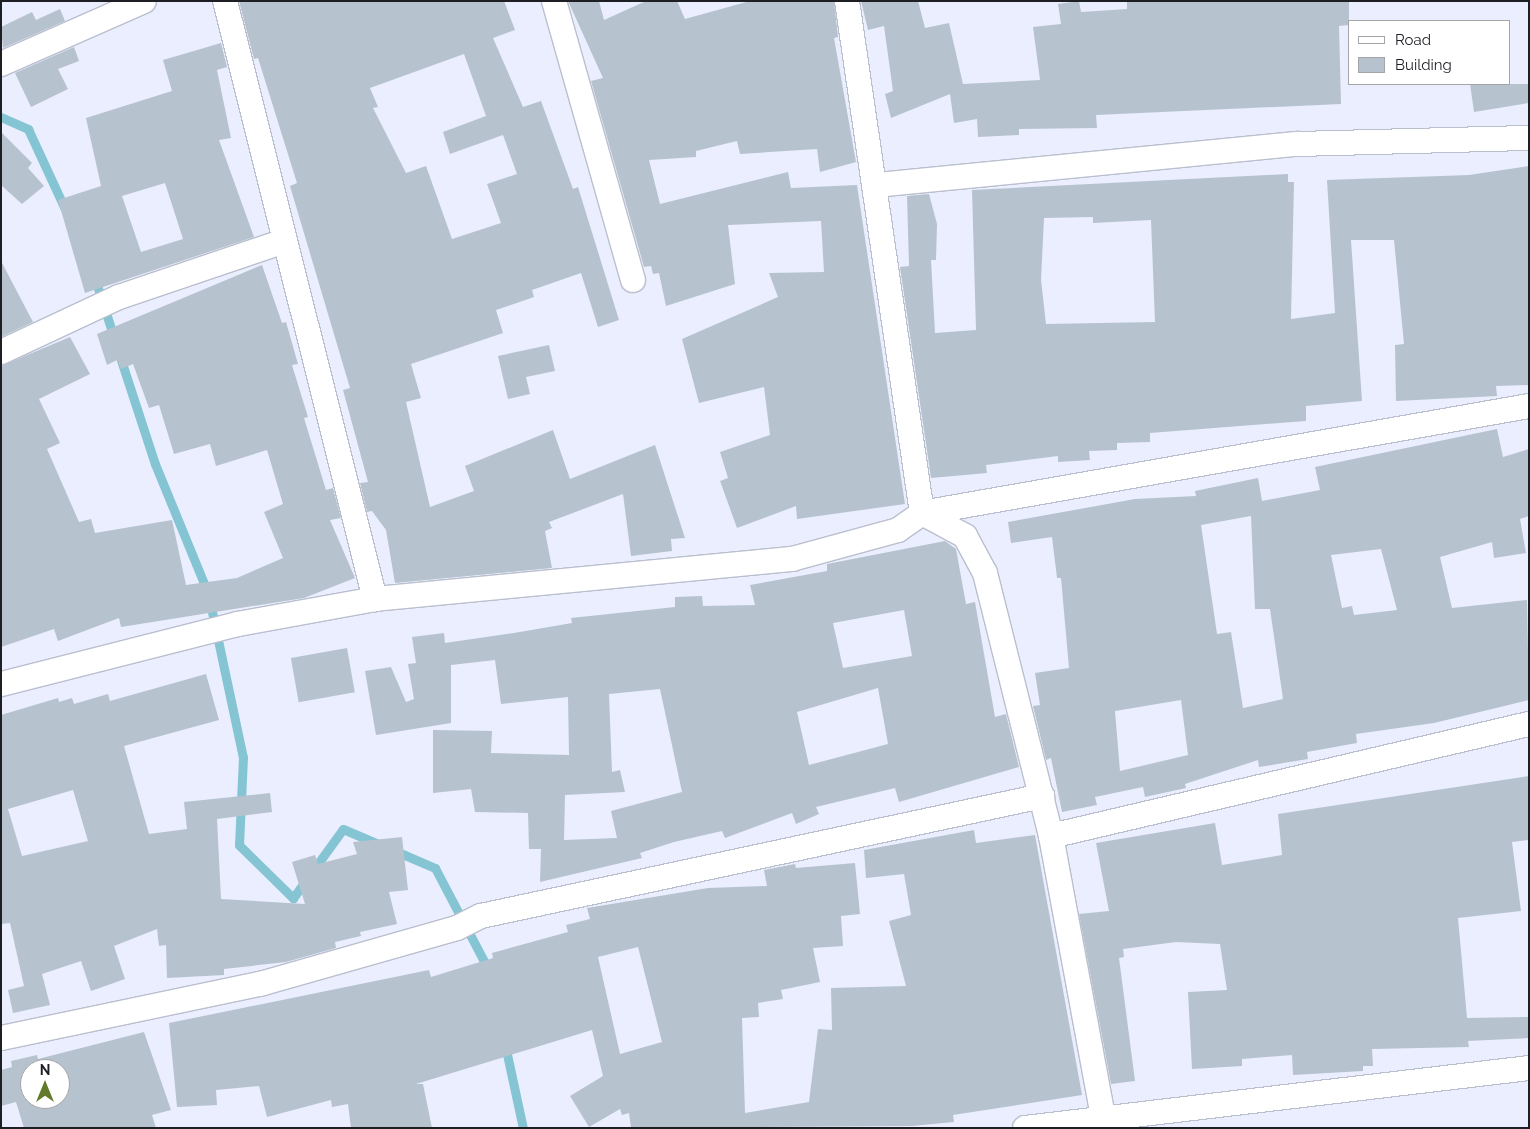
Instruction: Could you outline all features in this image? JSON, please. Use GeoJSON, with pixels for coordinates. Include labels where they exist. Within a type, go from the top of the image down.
{"type":"FeatureCollection","features":[{"type":"Feature","properties":{"kind":"street"},"geometry":{"type":"LineString","coordinates":[[1,64],[144,1]]}},
{"type":"Feature","properties":{"kind":"street"},"geometry":{"type":"LineString","coordinates":[[225,1],[375,599]]}},
{"type":"Feature","properties":{"kind":"street"},"geometry":{"type":"LineString","coordinates":[[554,1],[633,280]]}},
{"type":"Feature","properties":{"kind":"street"},"geometry":{"type":"LineString","coordinates":[[847,1],[877,185],[922,513]]}},
{"type":"Feature","properties":{"kind":"street"},"geometry":{"type":"LineString","coordinates":[[877,185],[1297,144],[1529,138]]}},
{"type":"Feature","properties":{"kind":"street"},"geometry":{"type":"LineString","coordinates":[[1,352],[119,297],[284,241]]}},
{"type":"Feature","properties":{"kind":"street"},"geometry":{"type":"LineString","coordinates":[[1,684],[238,624],[375,599],[792,559],[898,530],[922,513],[1529,406]]}},
{"type":"Feature","properties":{"kind":"street"},"geometry":{"type":"LineString","coordinates":[[922,513],[965,536],[985,573],[1051,836],[1105,1123]]}},
{"type":"Feature","properties":{"kind":"street"},"geometry":{"type":"LineString","coordinates":[[1051,836],[1529,724]]}},
{"type":"Feature","properties":{"kind":"street"},"geometry":{"type":"LineString","coordinates":[[1,1038],[260,984],[457,928],[481,916],[1042,796]]}},
{"type":"Feature","properties":{"kind":"street"},"geometry":{"type":"LineString","coordinates":[[1025,1128],[1105,1123],[1529,1068]]}},
{"type":"Feature","properties":{"kind":"building"},"geometry":{"type":"Polygon","coordinates":[[[239,1],[504,1],[515,30],[493,38],[523,107],[541,101],[573,189],[578,187],[619,320],[598,327],[581,273],[532,290],[534,297],[496,310],[503,333],[411,364],[421,398],[406,402],[430,507],[474,491],[465,466],[553,430],[570,479],[655,445],[685,538],[671,539],[672,551],[631,556],[623,494],[549,522],[552,528],[545,531],[552,568],[395,583],[386,530],[372,511],[367,512],[360,483],[368,482],[343,390],[350,388],[290,186],[297,183],[258,58],[254,59],[239,1]],[[464,54],[370,88],[378,107],[373,108],[406,173],[426,166],[452,239],[501,223],[487,184],[517,174],[503,135],[450,154],[443,132],[486,116],[464,54]]]}},
{"type":"Feature","properties":{"kind":"building"},"geometry":{"type":"Polygon","coordinates":[[[568,1],[599,1],[604,20],[646,1],[677,1],[685,19],[750,1],[834,1],[838,37],[834,38],[856,162],[820,172],[817,149],[740,154],[737,141],[696,151],[696,157],[649,160],[660,204],[788,172],[791,188],[857,185],[905,504],[797,519],[796,506],[737,528],[720,481],[728,478],[720,452],[770,435],[764,387],[699,403],[682,339],[778,297],[769,273],[824,272],[821,221],[728,225],[735,284],[666,306],[659,273],[653,274],[651,266],[644,267],[591,81],[603,78],[568,1]]]}},
{"type":"Feature","properties":{"kind":"building"},"geometry":{"type":"Polygon","coordinates":[[[861,1],[918,1],[925,28],[949,23],[963,84],[1040,80],[1033,27],[1061,24],[1058,4],[1079,1],[1081,12],[1127,9],[1127,1],[1349,1],[1348,25],[1339,26],[1341,104],[1096,115],[1097,128],[1019,129],[1019,135],[978,137],[977,119],[954,123],[950,94],[891,118],[885,94],[893,91],[884,26],[868,30],[861,1]]]}},
{"type":"Feature","properties":{"kind":"building"},"geometry":{"type":"Polygon","coordinates":[[[60,9],[65,21],[3,48],[1,27],[32,12],[36,20],[60,9]]]}},
{"type":"Feature","properties":{"kind":"building"},"geometry":{"type":"Polygon","coordinates":[[[221,43],[227,67],[217,70],[231,138],[219,140],[254,237],[85,293],[58,200],[101,186],[86,118],[172,91],[163,60],[221,43]],[[165,183],[122,196],[141,252],[183,239],[165,183]]]}},
{"type":"Feature","properties":{"kind":"building"},"geometry":{"type":"Polygon","coordinates":[[[74,47],[79,61],[58,69],[68,89],[31,107],[15,73],[74,47]]]}},
{"type":"Feature","properties":{"kind":"building"},"geometry":{"type":"Polygon","coordinates":[[[1529,84],[1529,103],[1474,112],[1470,85],[1529,84]]]}},
{"type":"Feature","properties":{"kind":"building"},"geometry":{"type":"Polygon","coordinates":[[[1,132],[32,163],[28,168],[44,186],[22,204],[1,185],[1,132]]]}},
{"type":"Feature","properties":{"kind":"building"},"geometry":{"type":"Polygon","coordinates":[[[1529,166],[1529,385],[1496,386],[1497,396],[1396,401],[1395,345],[1404,344],[1394,240],[1351,240],[1362,401],[1306,406],[1306,421],[1150,433],[1150,442],[1117,443],[1117,450],[1089,451],[1090,460],[1058,462],[1058,456],[986,465],[987,473],[931,478],[900,267],[909,266],[907,196],[929,194],[937,224],[936,260],[931,260],[935,333],[976,330],[972,190],[1288,174],[1288,182],[1294,182],[1291,319],[1335,313],[1327,180],[1469,175],[1529,166]],[[1093,217],[1044,218],[1041,280],[1046,324],[1155,322],[1151,220],[1093,223],[1093,217]]]}},
{"type":"Feature","properties":{"kind":"building"},"geometry":{"type":"Polygon","coordinates":[[[1,261],[33,322],[1,337],[1,261]]]}},
{"type":"Feature","properties":{"kind":"building"},"geometry":{"type":"Polygon","coordinates":[[[262,265],[282,323],[286,322],[298,364],[292,365],[308,417],[304,418],[326,490],[333,488],[341,518],[330,520],[355,578],[304,598],[121,627],[119,618],[58,641],[54,629],[1,647],[1,366],[70,337],[90,374],[39,399],[60,443],[47,449],[79,522],[91,519],[95,533],[172,520],[186,585],[237,578],[283,558],[264,512],[283,504],[267,450],[216,466],[210,444],[174,454],[159,405],[149,408],[133,364],[121,369],[117,360],[107,365],[97,334],[262,265]]]}},
{"type":"Feature","properties":{"kind":"building"},"geometry":{"type":"Polygon","coordinates":[[[549,345],[555,371],[526,377],[530,394],[508,399],[498,356],[549,345]]]}},
{"type":"Feature","properties":{"kind":"building"},"geometry":{"type":"Polygon","coordinates":[[[1497,429],[1503,457],[1529,449],[1529,516],[1520,519],[1526,553],[1494,558],[1492,542],[1440,557],[1452,608],[1527,600],[1529,700],[1434,723],[1356,734],[1357,743],[1307,752],[1308,759],[1259,767],[1258,760],[1185,784],[1186,788],[1145,797],[1143,787],[1095,797],[1097,805],[1062,812],[1051,758],[1046,760],[1033,706],[1040,705],[1035,673],[1069,668],[1061,578],[1057,578],[1052,537],[1011,543],[1008,522],[1135,499],[1196,496],[1195,491],[1258,478],[1262,501],[1320,490],[1315,467],[1497,429]],[[1251,516],[1201,525],[1217,634],[1231,632],[1243,708],[1283,699],[1270,609],[1255,609],[1251,516]],[[1381,549],[1331,555],[1342,608],[1352,606],[1354,615],[1397,610],[1381,549]],[[1181,700],[1115,711],[1120,771],[1188,755],[1181,700]]]}},
{"type":"Feature","properties":{"kind":"building"},"geometry":{"type":"Polygon","coordinates":[[[945,541],[956,549],[966,604],[975,602],[995,717],[1006,714],[1019,767],[899,802],[895,788],[816,807],[819,814],[796,824],[792,813],[725,838],[722,831],[674,842],[640,853],[642,858],[540,882],[541,849],[529,849],[528,813],[475,812],[471,789],[433,793],[433,730],[492,731],[491,753],[569,755],[568,697],[501,704],[495,660],[451,665],[451,723],[376,735],[365,671],[391,667],[406,702],[414,699],[408,664],[416,663],[412,637],[444,633],[445,643],[514,633],[572,623],[571,618],[675,607],[675,597],[702,596],[703,606],[755,605],[750,585],[827,571],[827,564],[945,541]],[[904,610],[833,623],[843,668],[912,656],[904,610]],[[878,688],[797,712],[809,765],[888,744],[878,688]],[[660,689],[609,694],[612,772],[620,770],[625,792],[565,795],[564,840],[617,838],[611,811],[682,792],[660,689]]]}},
{"type":"Feature","properties":{"kind":"building"},"geometry":{"type":"Polygon","coordinates":[[[347,648],[355,692],[299,702],[291,658],[347,648]]]}},
{"type":"Feature","properties":{"kind":"building"},"geometry":{"type":"Polygon","coordinates":[[[206,674],[219,720],[124,746],[149,834],[187,829],[184,802],[270,793],[272,812],[217,819],[221,899],[305,904],[292,862],[315,855],[318,864],[357,854],[353,842],[402,837],[408,890],[389,892],[397,924],[360,932],[361,936],[335,942],[336,948],[286,962],[224,969],[224,975],[167,978],[166,945],[159,946],[157,929],[114,946],[125,979],[91,991],[81,961],[42,974],[50,1005],[13,1013],[8,990],[24,986],[10,923],[1,924],[1,715],[58,698],[59,702],[72,698],[74,704],[108,694],[110,701],[206,674]],[[73,790],[8,809],[22,856],[88,841],[73,790]]]}},
{"type":"Feature","properties":{"kind":"building"},"geometry":{"type":"Polygon","coordinates":[[[1529,776],[1529,840],[1512,842],[1521,911],[1458,918],[1467,1018],[1529,1017],[1529,1038],[1468,1041],[1469,1047],[1372,1049],[1373,1066],[1363,1066],[1363,1071],[1293,1075],[1292,1055],[1242,1059],[1242,1066],[1192,1069],[1188,992],[1227,990],[1220,944],[1176,942],[1123,949],[1124,957],[1119,958],[1135,1081],[1111,1084],[1079,914],[1109,911],[1096,843],[1215,823],[1222,865],[1282,855],[1278,814],[1529,776]]]}},
{"type":"Feature","properties":{"kind":"building"},"geometry":{"type":"Polygon","coordinates":[[[974,830],[976,843],[1035,835],[1082,1095],[953,1115],[954,1122],[912,1126],[631,1128],[629,1113],[622,1115],[620,1109],[589,1127],[570,1096],[603,1076],[592,1030],[416,1084],[423,1084],[432,1128],[351,1128],[348,1104],[332,1107],[331,1100],[267,1117],[259,1086],[216,1090],[217,1105],[177,1107],[169,1023],[429,970],[431,977],[493,958],[492,953],[568,932],[566,925],[590,919],[587,908],[708,888],[767,886],[764,870],[795,864],[796,868],[855,863],[860,914],[841,916],[843,946],[813,948],[820,982],[781,990],[783,999],[758,1003],[759,1017],[742,1018],[745,1113],[809,1102],[818,1029],[832,1030],[831,988],[906,986],[889,921],[911,915],[904,874],[866,878],[864,850],[974,830]],[[638,947],[598,957],[620,1054],[662,1042],[638,947]]]}},
{"type":"Feature","properties":{"kind":"building"},"geometry":{"type":"Polygon","coordinates":[[[144,1032],[171,1110],[152,1115],[156,1128],[24,1128],[16,1102],[1,1106],[1,1070],[12,1067],[11,1061],[37,1055],[38,1059],[144,1032]]]}},
{"type":"Feature","properties":{"kind":"waterway"},"geometry":{"type":"LineString","coordinates":[[1,117],[28,129],[65,209]]}},
{"type":"Feature","properties":{"kind":"waterway"},"geometry":{"type":"LineString","coordinates":[[95,279],[114,338]]}},
{"type":"Feature","properties":{"kind":"waterway"},"geometry":{"type":"LineString","coordinates":[[120,357],[155,464],[208,593],[243,757],[239,845],[293,898],[343,829],[379,844]]}},
{"type":"Feature","properties":{"kind":"waterway"},"geometry":{"type":"LineString","coordinates":[[393,850],[435,868],[489,971]]}},
{"type":"Feature","properties":{"kind":"waterway"},"geometry":{"type":"LineString","coordinates":[[505,1045],[523,1128]]}}]}
